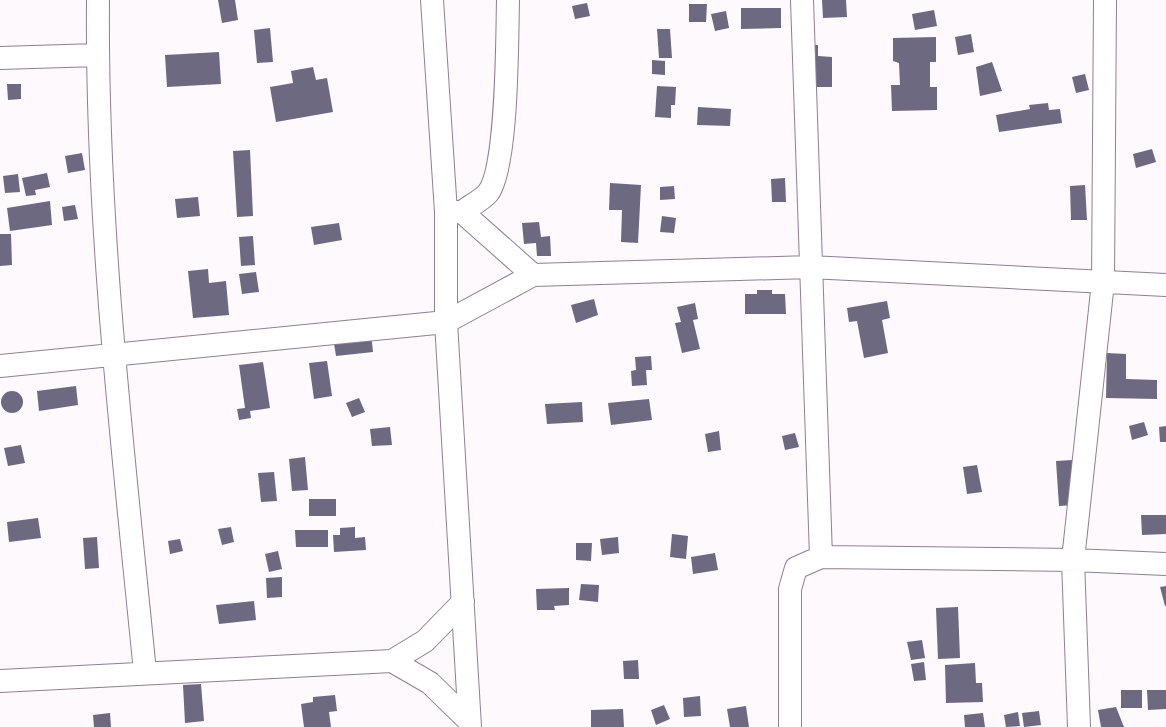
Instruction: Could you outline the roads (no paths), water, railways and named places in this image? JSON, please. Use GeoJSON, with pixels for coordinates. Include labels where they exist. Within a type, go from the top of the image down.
{"type":"FeatureCollection","features":[{"type":"Feature","properties":{"kind":"street"},"geometry":{"type":"LineString","coordinates":[[98,0],[98,54],[113,354],[145,672]]}},
{"type":"Feature","properties":{"kind":"street"},"geometry":{"type":"LineString","coordinates":[[432,0],[454,212],[446,322],[470,724]]}},
{"type":"Feature","properties":{"kind":"street"},"geometry":{"type":"LineString","coordinates":[[454,212],[488,192],[495,174],[505,112],[508,0]]}},
{"type":"Feature","properties":{"kind":"street"},"geometry":{"type":"LineString","coordinates":[[802,0],[821,556]]}},
{"type":"Feature","properties":{"kind":"street"},"geometry":{"type":"LineString","coordinates":[[1079,727],[1073,560],[1103,282],[1105,0]]}},
{"type":"Feature","properties":{"kind":"street"},"geometry":{"type":"LineString","coordinates":[[0,58],[98,54]]}},
{"type":"Feature","properties":{"kind":"street"},"geometry":{"type":"LineString","coordinates":[[454,212],[533,275]]}},
{"type":"Feature","properties":{"kind":"street"},"geometry":{"type":"LineString","coordinates":[[0,366],[446,322],[533,275],[810,267],[1166,285]]}},
{"type":"Feature","properties":{"kind":"street"},"geometry":{"type":"LineString","coordinates":[[790,727],[790,589],[796,568],[821,556],[1073,560],[1166,564]]}},
{"type":"Feature","properties":{"kind":"street"},"geometry":{"type":"LineString","coordinates":[[0,681],[392,661],[425,641],[463,602]]}},
{"type":"Feature","properties":{"kind":"street"},"geometry":{"type":"LineString","coordinates":[[392,661],[430,683],[470,724]]}}]}
